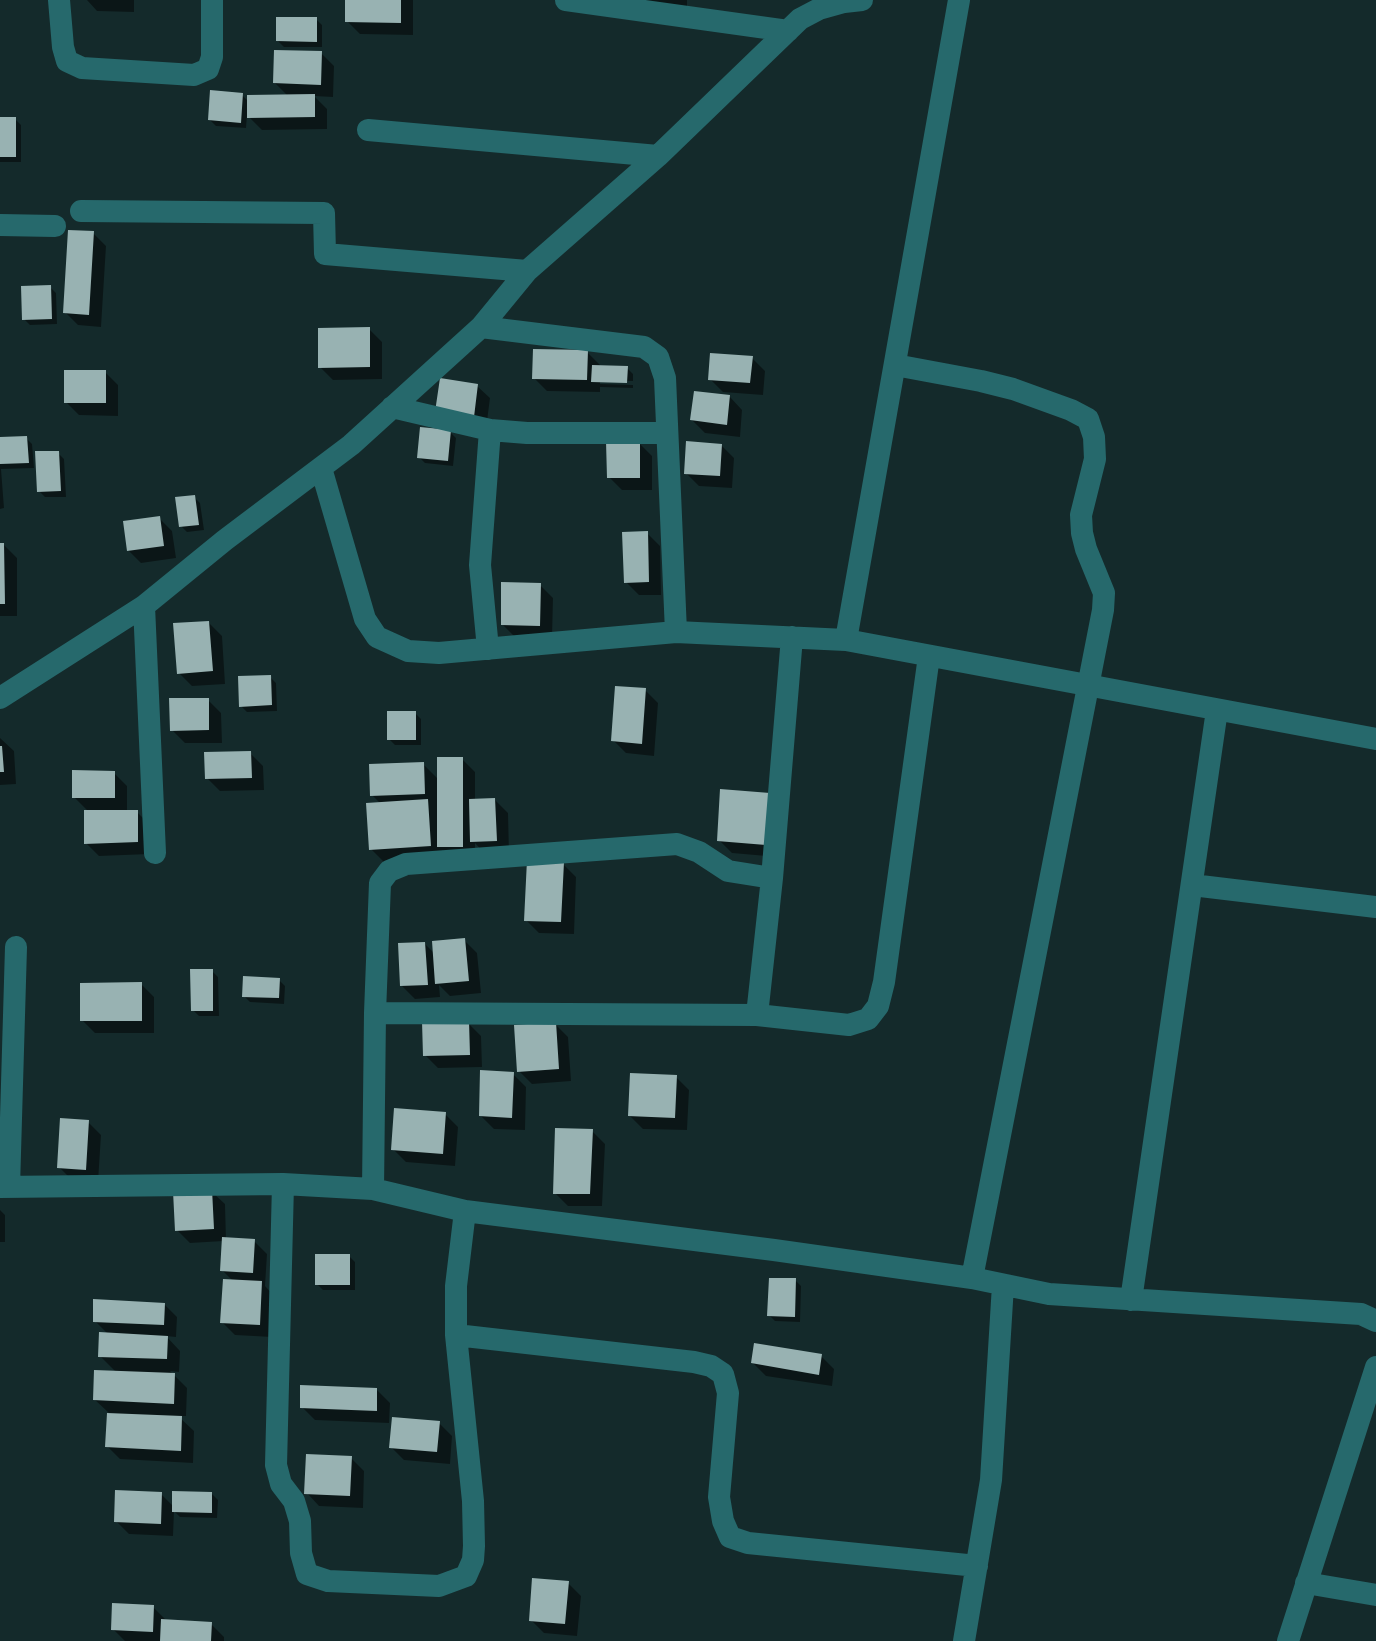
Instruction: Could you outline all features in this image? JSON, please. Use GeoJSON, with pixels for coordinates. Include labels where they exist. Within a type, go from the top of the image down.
{"type":"FeatureCollection","features":[{"type":"Feature","properties":{"kind":"street"},"geometry":{"type":"LineString","coordinates":[[59,0],[67,61],[82,68],[194,75],[208,69],[212,57],[212,0]]}},
{"type":"Feature","properties":{"kind":"street"},"geometry":{"type":"LineString","coordinates":[[566,0],[788,31]]}},
{"type":"Feature","properties":{"kind":"street"},"geometry":{"type":"LineString","coordinates":[[0,698],[144,606],[351,445],[481,327],[527,271],[658,156],[800,19],[819,9],[862,0]]}},
{"type":"Feature","properties":{"kind":"street"},"geometry":{"type":"LineString","coordinates":[[846,640],[959,0]]}},
{"type":"Feature","properties":{"kind":"street"},"geometry":{"type":"LineString","coordinates":[[368,130],[658,156]]}},
{"type":"Feature","properties":{"kind":"street"},"geometry":{"type":"LineString","coordinates":[[81,211],[324,213],[325,254],[527,271]]}},
{"type":"Feature","properties":{"kind":"street"},"geometry":{"type":"LineString","coordinates":[[0,225],[55,226]]}},
{"type":"Feature","properties":{"kind":"street"},"geometry":{"type":"LineString","coordinates":[[481,327],[644,347],[658,357],[665,378],[676,632]]}},
{"type":"Feature","properties":{"kind":"street"},"geometry":{"type":"LineString","coordinates":[[895,365],[1013,389],[1088,419],[1094,437],[1095,459],[1081,515],[1082,533],[1104,593],[972,1278]]}},
{"type":"Feature","properties":{"kind":"street"},"geometry":{"type":"LineString","coordinates":[[392,407],[490,430],[667,433]]}},
{"type":"Feature","properties":{"kind":"street"},"geometry":{"type":"LineString","coordinates":[[488,649],[480,565],[490,430]]}},
{"type":"Feature","properties":{"kind":"street"},"geometry":{"type":"LineString","coordinates":[[321,468],[365,619],[377,637],[408,651],[439,653],[676,632],[846,640],[1376,739]]}},
{"type":"Feature","properties":{"kind":"street"},"geometry":{"type":"LineString","coordinates":[[144,606],[155,853]]}},
{"type":"Feature","properties":{"kind":"street"},"geometry":{"type":"LineString","coordinates":[[757,1015],[792,637]]}},
{"type":"Feature","properties":{"kind":"street"},"geometry":{"type":"LineString","coordinates":[[375,1013],[757,1015],[849,1025],[868,1019],[878,1006],[884,982],[929,656]]}},
{"type":"Feature","properties":{"kind":"street"},"geometry":{"type":"LineString","coordinates":[[1131,1300],[1217,710]]}},
{"type":"Feature","properties":{"kind":"street"},"geometry":{"type":"LineString","coordinates":[[373,1189],[380,883],[389,871],[406,864],[677,844],[699,852],[728,871],[772,878]]}},
{"type":"Feature","properties":{"kind":"street"},"geometry":{"type":"LineString","coordinates":[[1192,885],[1376,907]]}},
{"type":"Feature","properties":{"kind":"street"},"geometry":{"type":"LineString","coordinates":[[16,947],[4,1187],[283,1184],[373,1189],[465,1211],[972,1278],[1049,1294],[1361,1314],[1376,1321]]}},
{"type":"Feature","properties":{"kind":"street"},"geometry":{"type":"LineString","coordinates":[[283,1184],[276,1465],[281,1484],[294,1501],[300,1521],[301,1553],[307,1574],[328,1581],[439,1586],[466,1576],[473,1560],[473,1516],[456,1335],[456,1286],[465,1211]]}},
{"type":"Feature","properties":{"kind":"street"},"geometry":{"type":"LineString","coordinates":[[964,1641],[991,1480],[1003,1285]]}},
{"type":"Feature","properties":{"kind":"street"},"geometry":{"type":"LineString","coordinates":[[456,1335],[711,1366],[723,1374],[728,1393],[719,1497],[723,1521],[730,1537],[748,1543],[977,1566]]}},
{"type":"Feature","properties":{"kind":"street"},"geometry":{"type":"LineString","coordinates":[[1288,1641],[1376,1367]]}},
{"type":"Feature","properties":{"kind":"street"},"geometry":{"type":"LineString","coordinates":[[1306,1583],[1376,1595]]}},
{"type":"Feature","properties":{"kind":"building"},"geometry":{"type":"Polygon","coordinates":[[[345,0],[401,0],[401,23],[345,22],[345,0]]]}},
{"type":"Feature","properties":{"kind":"building"},"geometry":{"type":"Polygon","coordinates":[[[276,17],[317,17],[317,42],[276,41],[276,17]]]}},
{"type":"Feature","properties":{"kind":"building"},"geometry":{"type":"Polygon","coordinates":[[[274,50],[322,51],[321,85],[273,83],[274,50]]]}},
{"type":"Feature","properties":{"kind":"building"},"geometry":{"type":"Polygon","coordinates":[[[210,90],[243,93],[241,123],[208,120],[210,90]]]}},
{"type":"Feature","properties":{"kind":"building"},"geometry":{"type":"Polygon","coordinates":[[[315,94],[315,117],[247,118],[247,95],[315,94]]]}},
{"type":"Feature","properties":{"kind":"building"},"geometry":{"type":"Polygon","coordinates":[[[0,117],[16,117],[16,157],[0,157],[0,117]]]}},
{"type":"Feature","properties":{"kind":"building"},"geometry":{"type":"Polygon","coordinates":[[[68,230],[94,231],[89,315],[63,313],[68,230]]]}},
{"type":"Feature","properties":{"kind":"building"},"geometry":{"type":"Polygon","coordinates":[[[51,285],[52,319],[22,320],[21,286],[51,285]]]}},
{"type":"Feature","properties":{"kind":"building"},"geometry":{"type":"Polygon","coordinates":[[[370,327],[370,367],[318,368],[318,328],[370,327]]]}},
{"type":"Feature","properties":{"kind":"building"},"geometry":{"type":"Polygon","coordinates":[[[533,349],[588,350],[587,380],[532,379],[533,349]]]}},
{"type":"Feature","properties":{"kind":"building"},"geometry":{"type":"Polygon","coordinates":[[[710,353],[753,356],[750,383],[708,380],[710,353]]]}},
{"type":"Feature","properties":{"kind":"building"},"geometry":{"type":"Polygon","coordinates":[[[592,365],[628,366],[627,383],[591,382],[592,365]]]}},
{"type":"Feature","properties":{"kind":"building"},"geometry":{"type":"Polygon","coordinates":[[[64,370],[106,370],[106,403],[64,403],[64,370]]]}},
{"type":"Feature","properties":{"kind":"building"},"geometry":{"type":"Polygon","coordinates":[[[440,378],[478,384],[474,417],[435,412],[440,378]]]}},
{"type":"Feature","properties":{"kind":"building"},"geometry":{"type":"Polygon","coordinates":[[[694,391],[730,395],[727,425],[690,420],[694,391]]]}},
{"type":"Feature","properties":{"kind":"building"},"geometry":{"type":"Polygon","coordinates":[[[420,427],[451,430],[448,461],[417,458],[420,427]]]}},
{"type":"Feature","properties":{"kind":"building"},"geometry":{"type":"Polygon","coordinates":[[[27,436],[29,463],[0,464],[0,437],[27,436]]]}},
{"type":"Feature","properties":{"kind":"building"},"geometry":{"type":"Polygon","coordinates":[[[606,441],[640,441],[640,478],[607,478],[606,441]]]}},
{"type":"Feature","properties":{"kind":"building"},"geometry":{"type":"Polygon","coordinates":[[[686,441],[722,444],[720,476],[684,474],[686,441]]]}},
{"type":"Feature","properties":{"kind":"building"},"geometry":{"type":"Polygon","coordinates":[[[35,451],[59,451],[61,491],[37,492],[35,451]]]}},
{"type":"Feature","properties":{"kind":"building"},"geometry":{"type":"Polygon","coordinates":[[[195,495],[199,525],[179,527],[175,497],[195,495]]]}},
{"type":"Feature","properties":{"kind":"building"},"geometry":{"type":"Polygon","coordinates":[[[160,516],[164,546],[127,551],[123,521],[160,516]]]}},
{"type":"Feature","properties":{"kind":"building"},"geometry":{"type":"Polygon","coordinates":[[[648,531],[649,582],[624,583],[622,532],[648,531]]]}},
{"type":"Feature","properties":{"kind":"building"},"geometry":{"type":"Polygon","coordinates":[[[0,543],[4,543],[5,604],[0,604],[0,543]]]}},
{"type":"Feature","properties":{"kind":"building"},"geometry":{"type":"Polygon","coordinates":[[[501,582],[541,583],[540,626],[501,625],[501,582]]]}},
{"type":"Feature","properties":{"kind":"building"},"geometry":{"type":"Polygon","coordinates":[[[209,621],[213,671],[177,674],[173,623],[209,621]]]}},
{"type":"Feature","properties":{"kind":"building"},"geometry":{"type":"Polygon","coordinates":[[[271,675],[272,705],[239,707],[238,676],[271,675]]]}},
{"type":"Feature","properties":{"kind":"building"},"geometry":{"type":"Polygon","coordinates":[[[615,686],[646,688],[642,744],[611,741],[615,686]]]}},
{"type":"Feature","properties":{"kind":"building"},"geometry":{"type":"Polygon","coordinates":[[[169,698],[209,698],[209,730],[170,731],[169,698]]]}},
{"type":"Feature","properties":{"kind":"building"},"geometry":{"type":"Polygon","coordinates":[[[387,711],[416,711],[416,740],[387,740],[387,711]]]}},
{"type":"Feature","properties":{"kind":"building"},"geometry":{"type":"Polygon","coordinates":[[[2,746],[4,772],[0,772],[2,746]]]}},
{"type":"Feature","properties":{"kind":"building"},"geometry":{"type":"Polygon","coordinates":[[[251,751],[252,778],[205,779],[204,752],[251,751]]]}},
{"type":"Feature","properties":{"kind":"building"},"geometry":{"type":"Polygon","coordinates":[[[437,757],[463,757],[463,847],[437,847],[437,757]]]}},
{"type":"Feature","properties":{"kind":"building"},"geometry":{"type":"Polygon","coordinates":[[[424,762],[425,794],[370,796],[369,764],[424,762]]]}},
{"type":"Feature","properties":{"kind":"building"},"geometry":{"type":"Polygon","coordinates":[[[72,770],[115,771],[115,798],[72,798],[72,770]]]}},
{"type":"Feature","properties":{"kind":"building"},"geometry":{"type":"Polygon","coordinates":[[[720,789],[770,793],[766,845],[717,841],[720,789]]]}},
{"type":"Feature","properties":{"kind":"building"},"geometry":{"type":"Polygon","coordinates":[[[495,798],[497,841],[470,842],[469,799],[495,798]]]}},
{"type":"Feature","properties":{"kind":"building"},"geometry":{"type":"Polygon","coordinates":[[[428,799],[431,846],[369,850],[366,803],[428,799]]]}},
{"type":"Feature","properties":{"kind":"building"},"geometry":{"type":"Polygon","coordinates":[[[84,810],[138,810],[138,842],[84,844],[84,810]]]}},
{"type":"Feature","properties":{"kind":"building"},"geometry":{"type":"Polygon","coordinates":[[[527,860],[564,862],[561,922],[524,921],[527,860]]]}},
{"type":"Feature","properties":{"kind":"building"},"geometry":{"type":"Polygon","coordinates":[[[465,938],[469,981],[435,984],[432,941],[465,938]]]}},
{"type":"Feature","properties":{"kind":"building"},"geometry":{"type":"Polygon","coordinates":[[[425,942],[428,985],[400,986],[398,943],[425,942]]]}},
{"type":"Feature","properties":{"kind":"building"},"geometry":{"type":"Polygon","coordinates":[[[190,969],[213,969],[213,1011],[191,1011],[190,969]]]}},
{"type":"Feature","properties":{"kind":"building"},"geometry":{"type":"Polygon","coordinates":[[[243,976],[280,978],[279,998],[242,997],[243,976]]]}},
{"type":"Feature","properties":{"kind":"building"},"geometry":{"type":"Polygon","coordinates":[[[142,982],[142,1021],[80,1021],[80,983],[142,982]]]}},
{"type":"Feature","properties":{"kind":"building"},"geometry":{"type":"Polygon","coordinates":[[[422,1021],[469,1021],[470,1055],[423,1056],[422,1021]]]}},
{"type":"Feature","properties":{"kind":"building"},"geometry":{"type":"Polygon","coordinates":[[[556,1022],[559,1069],[517,1072],[514,1025],[556,1022]]]}},
{"type":"Feature","properties":{"kind":"building"},"geometry":{"type":"Polygon","coordinates":[[[480,1070],[514,1072],[512,1118],[479,1116],[480,1070]]]}},
{"type":"Feature","properties":{"kind":"building"},"geometry":{"type":"Polygon","coordinates":[[[630,1073],[677,1075],[675,1118],[628,1116],[630,1073]]]}},
{"type":"Feature","properties":{"kind":"building"},"geometry":{"type":"Polygon","coordinates":[[[394,1108],[446,1112],[443,1154],[391,1150],[394,1108]]]}},
{"type":"Feature","properties":{"kind":"building"},"geometry":{"type":"Polygon","coordinates":[[[60,1118],[89,1120],[86,1170],[57,1168],[60,1118]]]}},
{"type":"Feature","properties":{"kind":"building"},"geometry":{"type":"Polygon","coordinates":[[[555,1128],[593,1129],[590,1194],[553,1194],[555,1128]]]}},
{"type":"Feature","properties":{"kind":"building"},"geometry":{"type":"Polygon","coordinates":[[[212,1189],[214,1229],[175,1231],[173,1191],[212,1189]]]}},
{"type":"Feature","properties":{"kind":"building"},"geometry":{"type":"Polygon","coordinates":[[[222,1237],[255,1239],[253,1273],[220,1271],[222,1237]]]}},
{"type":"Feature","properties":{"kind":"building"},"geometry":{"type":"Polygon","coordinates":[[[315,1254],[350,1254],[350,1285],[315,1285],[315,1254]]]}},
{"type":"Feature","properties":{"kind":"building"},"geometry":{"type":"Polygon","coordinates":[[[769,1278],[796,1278],[795,1317],[767,1316],[769,1278]]]}},
{"type":"Feature","properties":{"kind":"building"},"geometry":{"type":"Polygon","coordinates":[[[223,1279],[262,1281],[260,1325],[220,1323],[223,1279]]]}},
{"type":"Feature","properties":{"kind":"building"},"geometry":{"type":"Polygon","coordinates":[[[93,1299],[165,1303],[164,1325],[93,1322],[93,1299]]]}},
{"type":"Feature","properties":{"kind":"building"},"geometry":{"type":"Polygon","coordinates":[[[99,1332],[168,1336],[167,1359],[98,1357],[99,1332]]]}},
{"type":"Feature","properties":{"kind":"building"},"geometry":{"type":"Polygon","coordinates":[[[754,1343],[822,1354],[819,1375],[751,1363],[754,1343]]]}},
{"type":"Feature","properties":{"kind":"building"},"geometry":{"type":"Polygon","coordinates":[[[94,1370],[175,1373],[174,1404],[93,1400],[94,1370]]]}},
{"type":"Feature","properties":{"kind":"building"},"geometry":{"type":"Polygon","coordinates":[[[300,1385],[377,1388],[377,1411],[300,1408],[300,1385]]]}},
{"type":"Feature","properties":{"kind":"building"},"geometry":{"type":"Polygon","coordinates":[[[107,1413],[182,1416],[181,1451],[105,1447],[107,1413]]]}},
{"type":"Feature","properties":{"kind":"building"},"geometry":{"type":"Polygon","coordinates":[[[392,1417],[440,1421],[437,1452],[389,1448],[392,1417]]]}},
{"type":"Feature","properties":{"kind":"building"},"geometry":{"type":"Polygon","coordinates":[[[306,1454],[352,1456],[350,1496],[304,1494],[306,1454]]]}},
{"type":"Feature","properties":{"kind":"building"},"geometry":{"type":"Polygon","coordinates":[[[115,1490],[162,1492],[161,1524],[114,1522],[115,1490]]]}},
{"type":"Feature","properties":{"kind":"building"},"geometry":{"type":"Polygon","coordinates":[[[172,1491],[212,1492],[212,1513],[172,1512],[172,1491]]]}},
{"type":"Feature","properties":{"kind":"building"},"geometry":{"type":"Polygon","coordinates":[[[532,1578],[569,1581],[565,1624],[529,1621],[532,1578]]]}},
{"type":"Feature","properties":{"kind":"building"},"geometry":{"type":"Polygon","coordinates":[[[112,1603],[154,1605],[153,1632],[111,1630],[112,1603]]]}},
{"type":"Feature","properties":{"kind":"building"},"geometry":{"type":"Polygon","coordinates":[[[161,1619],[212,1622],[211,1641],[160,1641],[161,1619]]]}}]}
